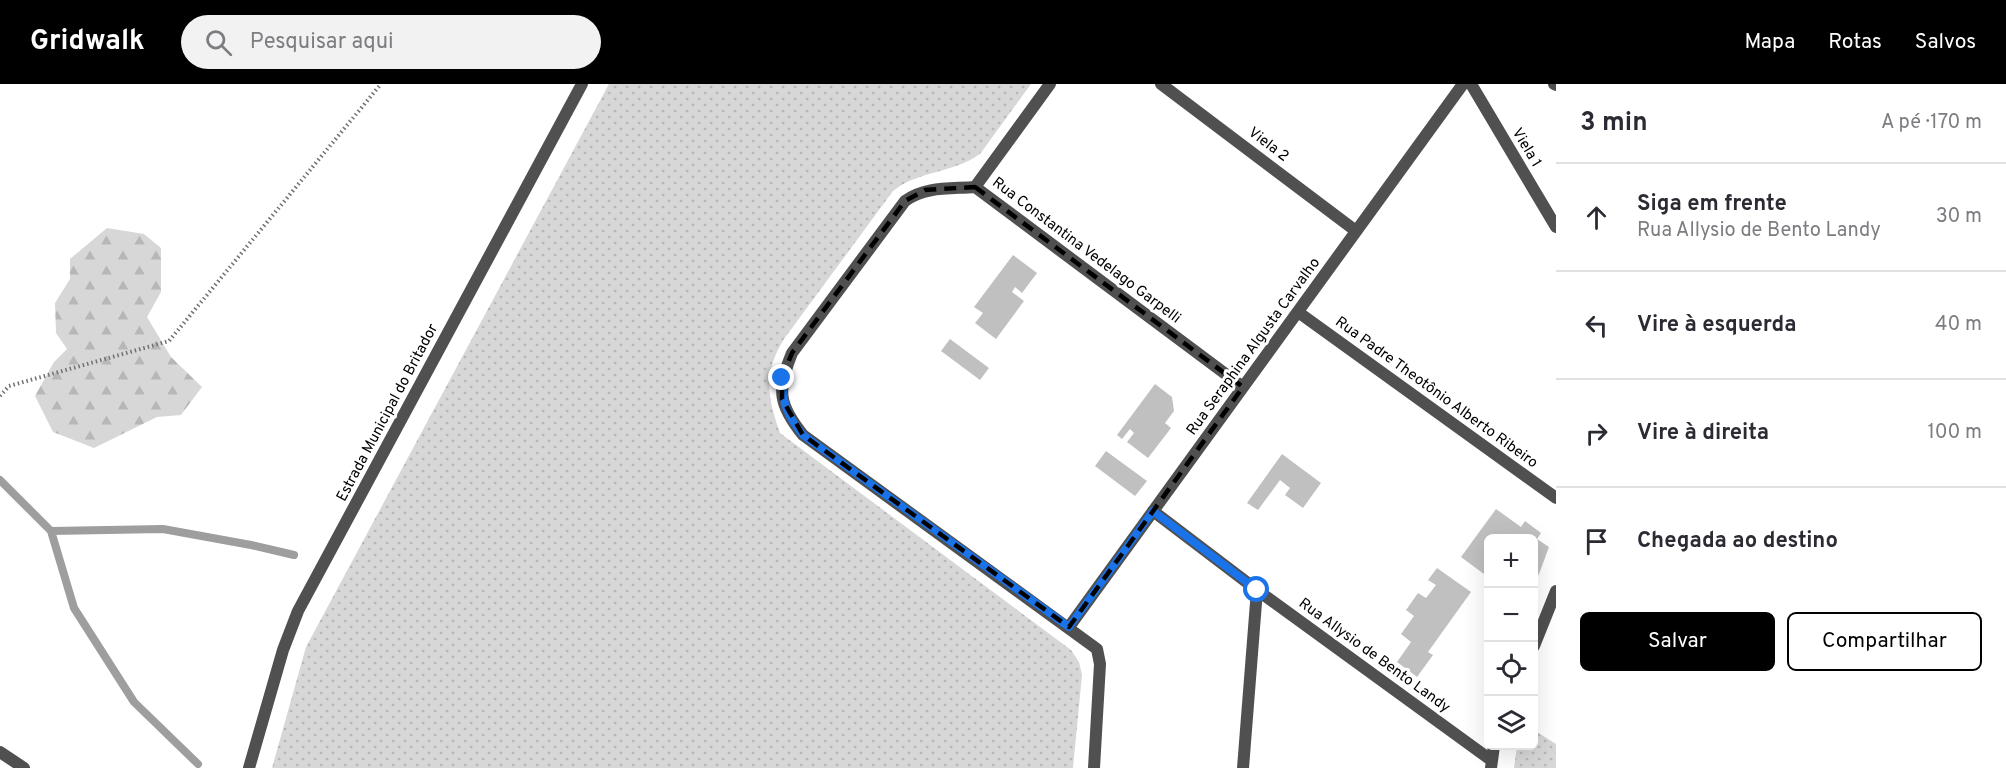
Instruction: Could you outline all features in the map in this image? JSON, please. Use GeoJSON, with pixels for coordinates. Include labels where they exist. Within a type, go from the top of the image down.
{"type":"FeatureCollection","features":[{"type":"Feature","properties":{"kind":"street","name":"Estrada Municipal do Britador"},"geometry":{"type":"LineString","coordinates":[[249,768],[283,650],[298,611],[582,84]]}},
{"type":"Feature","properties":{"kind":"street"},"geometry":{"type":"LineString","coordinates":[[975,187],[1050,84]]}},
{"type":"Feature","properties":{"kind":"street","name":"Viela 2"},"geometry":{"type":"LineString","coordinates":[[1161,84],[1356,231]]}},
{"type":"Feature","properties":{"kind":"street","name":"Rua Seraphina Algusta Carvalho"},"geometry":{"type":"LineString","coordinates":[[1069,627],[1463,84]]}},
{"type":"Feature","properties":{"kind":"street","name":"Viela 1"},"geometry":{"type":"LineString","coordinates":[[1471,84],[1556,227]]}},
{"type":"Feature","properties":{"kind":"street","name":"Rua Constantina Vedelago Garpelli"},"geometry":{"type":"LineString","coordinates":[[1094,768],[1100,664],[1097,649],[803,435],[788,416],[782,399],[782,378],[792,353],[905,201],[925,190],[975,187],[1243,387]]}},
{"type":"Feature","properties":{"kind":"street","name":"Rua Padre Theotônio Alberto Ribeiro"},"geometry":{"type":"LineString","coordinates":[[1298,312],[1556,498]]}},
{"type":"Feature","properties":{"kind":"street","name":"Rua Allysio de Bento Landy"},"geometry":{"type":"LineString","coordinates":[[1153,511],[1491,764]]}},
{"type":"Feature","properties":{"kind":"street"},"geometry":{"type":"LineString","coordinates":[[1243,768],[1257,590]]}},
{"type":"Feature","properties":{"kind":"street"},"geometry":{"type":"LineString","coordinates":[[1535,642],[1556,591]]}},
{"type":"Feature","properties":{"kind":"street"},"geometry":{"type":"LineString","coordinates":[[0,752],[24,768]]}},
{"type":"Feature","properties":{"kind":"path"},"geometry":{"type":"LineString","coordinates":[[0,396],[9,386],[169,341],[381,84]]}},
{"type":"Feature","properties":{"kind":"highlighted area"},"geometry":{"type":"Polygon","coordinates":[[[975,187],[1243,387],[1069,627],[803,435],[782,399],[782,378],[792,353],[905,201],[925,190],[975,187]]]}},
{"type":"Feature","properties":{"kind":"green space"},"geometry":{"type":"Polygon","coordinates":[[[609,84],[1031,84],[980,154],[959,165],[913,179],[893,191],[784,339],[773,363],[769,385],[772,407],[780,433],[1071,650],[1079,662],[1082,675],[1073,768],[272,768],[306,647],[609,84]]]}},
{"type":"Feature","properties":{"kind":"green space"},"geometry":{"type":"Polygon","coordinates":[[[107,228],[144,234],[161,248],[161,292],[147,317],[171,357],[202,387],[181,415],[157,417],[94,448],[53,432],[35,396],[54,362],[67,349],[56,333],[55,303],[70,279],[70,259],[107,228]]]}},
{"type":"Feature","properties":{"kind":"green space"},"geometry":{"type":"Polygon","coordinates":[[[1538,733],[1556,744],[1556,768],[1514,768],[1516,750],[1538,750],[1538,733]]]}},
{"type":"Feature","properties":{"kind":"building"},"geometry":{"type":"Polygon","coordinates":[[[1013,255],[1037,273],[1022,293],[1015,287],[1012,292],[1024,301],[996,339],[975,323],[983,313],[974,307],[1013,255]]]}},
{"type":"Feature","properties":{"kind":"building"},"geometry":{"type":"Polygon","coordinates":[[[950,339],[989,368],[980,380],[941,351],[950,339]]]}},
{"type":"Feature","properties":{"kind":"building"},"geometry":{"type":"Polygon","coordinates":[[[1155,384],[1172,397],[1174,411],[1165,423],[1171,428],[1148,458],[1127,442],[1134,433],[1130,429],[1122,439],[1117,435],[1155,384]]]}},
{"type":"Feature","properties":{"kind":"building"},"geometry":{"type":"Polygon","coordinates":[[[1106,451],[1147,481],[1135,496],[1095,466],[1106,451]]]}},
{"type":"Feature","properties":{"kind":"building"},"geometry":{"type":"Polygon","coordinates":[[[1282,454],[1321,483],[1303,508],[1285,495],[1290,488],[1280,480],[1258,510],[1247,503],[1282,454]]]}},
{"type":"Feature","properties":{"kind":"building"},"geometry":{"type":"Polygon","coordinates":[[[1496,509],[1521,527],[1525,521],[1541,533],[1538,538],[1538,534],[1484,534],[1484,574],[1461,557],[1496,509]]]}},
{"type":"Feature","properties":{"kind":"building"},"geometry":{"type":"Polygon","coordinates":[[[1538,540],[1549,547],[1538,576],[1538,540]]]}},
{"type":"Feature","properties":{"kind":"building"},"geometry":{"type":"Polygon","coordinates":[[[1437,568],[1471,592],[1428,652],[1433,655],[1417,677],[1397,662],[1411,642],[1401,634],[1414,616],[1406,610],[1418,593],[1426,598],[1436,585],[1428,580],[1437,568]]]}},
{"type":"Feature","properties":{"kind":"waterway"},"geometry":{"type":"LineString","coordinates":[[0,480],[51,531],[74,608],[134,702],[198,764]]}},
{"type":"Feature","properties":{"kind":"waterway"},"geometry":{"type":"LineString","coordinates":[[51,531],[163,529],[294,555]]}},
{"type":"Feature","properties":{"kind":"route"},"geometry":{"type":"LineString","coordinates":[[782,378],[782,399],[788,416],[803,435],[1069,627],[1153,511],[1257,590]]}}]}
